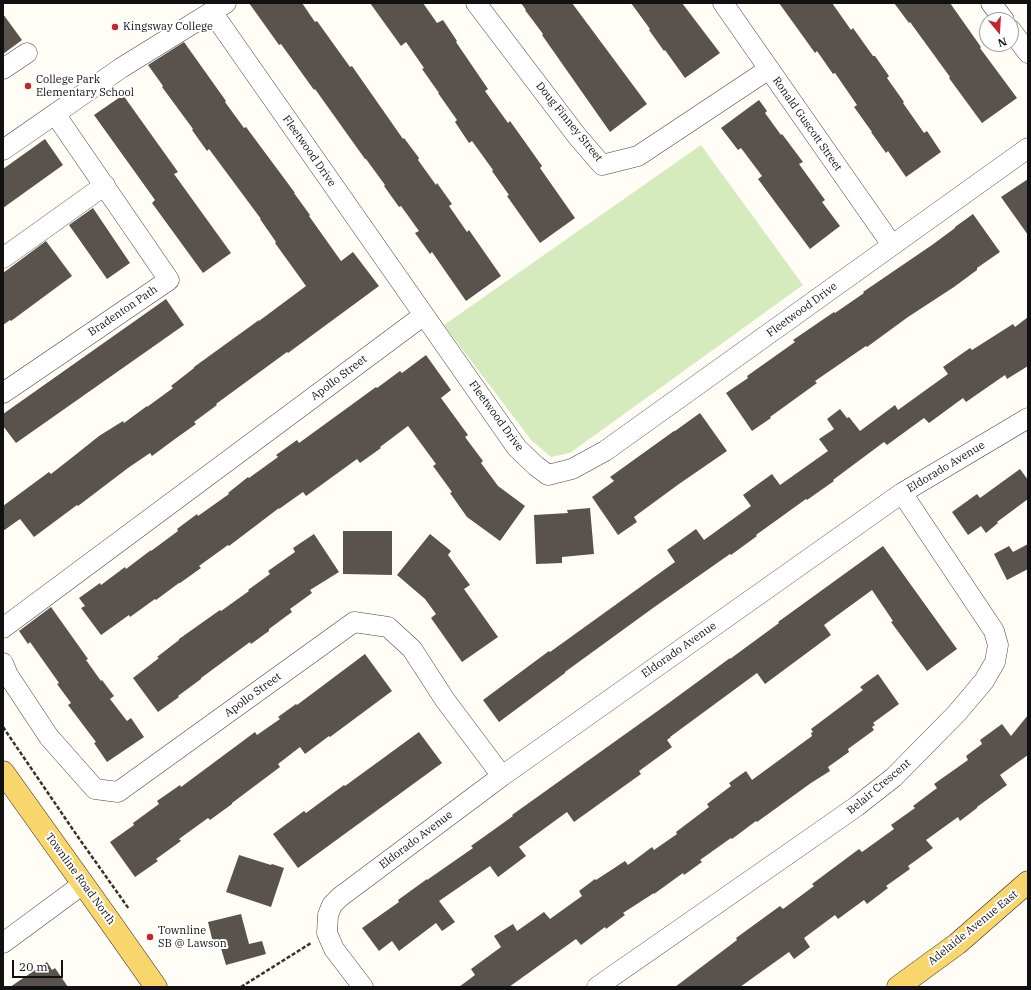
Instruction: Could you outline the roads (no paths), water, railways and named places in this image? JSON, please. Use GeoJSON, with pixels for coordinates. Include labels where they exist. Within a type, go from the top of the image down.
{"type":"FeatureCollection","features":[{"type":"Feature","properties":{"kind":"main road","name":"Townline Road North"},"geometry":{"type":"LineString","coordinates":[[3,772],[156,987]]}},
{"type":"Feature","properties":{"kind":"main road","name":"Adelaide Avenue East"},"geometry":{"type":"LineString","coordinates":[[898,987],[957,944],[1028,882]]}},
{"type":"Feature","properties":{"kind":"street","name":"Doug Finney Street"},"geometry":{"type":"LineString","coordinates":[[476,3],[577,136],[602,165],[638,156],[769,69]]}},
{"type":"Feature","properties":{"kind":"street","name":"Ronald Guscott Street"},"geometry":{"type":"LineString","coordinates":[[723,3],[892,245]]}},
{"type":"Feature","properties":{"kind":"street"},"geometry":{"type":"LineString","coordinates":[[991,3],[998,12]]}},
{"type":"Feature","properties":{"kind":"street"},"geometry":{"type":"LineString","coordinates":[[3,149],[121,68],[219,8]]}},
{"type":"Feature","properties":{"kind":"street","name":"Fleetwood Drive"},"geometry":{"type":"LineString","coordinates":[[219,8],[424,315],[517,448],[548,476],[572,469],[606,451],[1028,148]]}},
{"type":"Feature","properties":{"kind":"street"},"geometry":{"type":"LineString","coordinates":[[1019,41],[1028,53]]}},
{"type":"Feature","properties":{"kind":"street"},"geometry":{"type":"LineString","coordinates":[[3,70],[27,53]]}},
{"type":"Feature","properties":{"kind":"street","name":"Bradenton Path"},"geometry":{"type":"LineString","coordinates":[[3,393],[169,280],[55,114]]}},
{"type":"Feature","properties":{"kind":"street"},"geometry":{"type":"LineString","coordinates":[[3,258],[105,185]]}},
{"type":"Feature","properties":{"kind":"street","name":"Apollo Street"},"geometry":{"type":"LineString","coordinates":[[3,628],[424,315]]}},
{"type":"Feature","properties":{"kind":"street","name":"Eldorado Avenue"},"geometry":{"type":"LineString","coordinates":[[363,987],[334,949],[327,933],[328,915],[332,905],[340,897],[502,776],[902,493],[1028,418]]}},
{"type":"Feature","properties":{"kind":"street","name":"Belair Crescent"},"geometry":{"type":"LineString","coordinates":[[597,987],[857,806],[894,777],[958,713],[984,681],[996,662],[998,645],[994,631],[902,493]]}},
{"type":"Feature","properties":{"kind":"street","name":"Apollo Street"},"geometry":{"type":"LineString","coordinates":[[3,663],[8,675],[50,737],[95,789],[118,792],[354,622],[388,627],[412,649],[445,700],[502,776]]}},
{"type":"Feature","properties":{"kind":"street"},"geometry":{"type":"LineString","coordinates":[[3,943],[83,884]]}},
{"type":"Feature","properties":{"kind":"place","name":"Kingsway College"},"geometry":{"type":"Point","coordinates":[115,27]}},
{"type":"Feature","properties":{"kind":"place","name":"College Park Elementary School"},"geometry":{"type":"Point","coordinates":[28,86]}},
{"type":"Feature","properties":{"kind":"place","name":"Townline SB @ Lawson"},"geometry":{"type":"Point","coordinates":[150,937]}}]}
